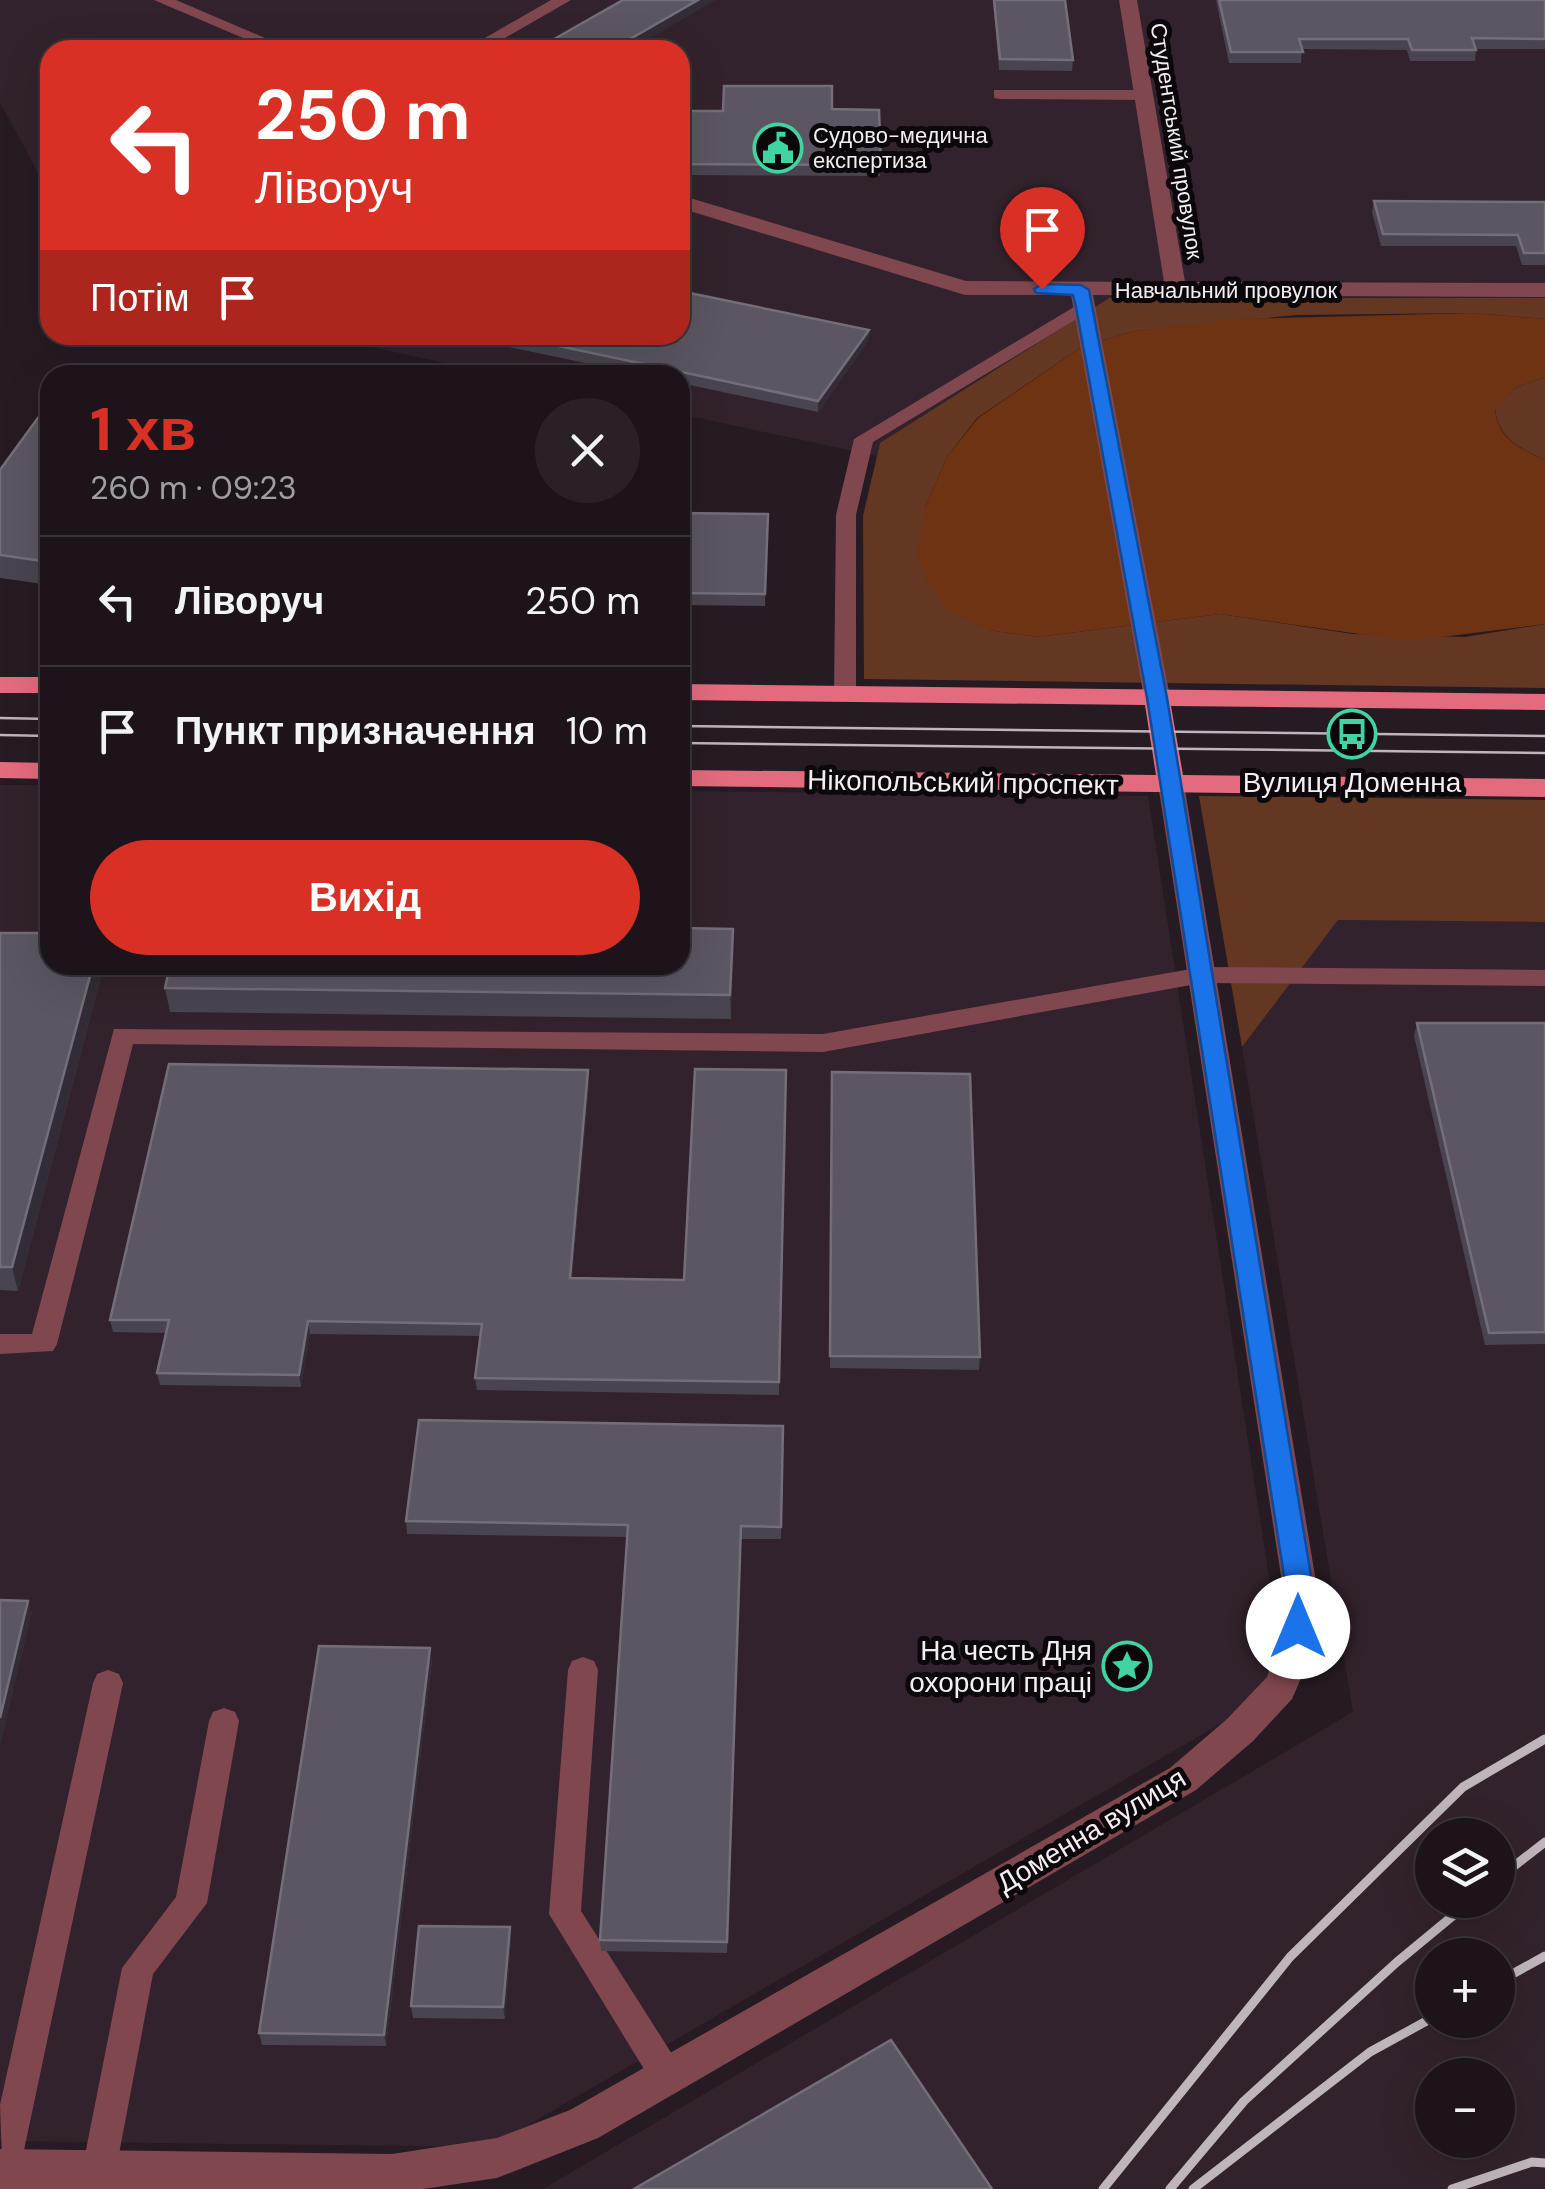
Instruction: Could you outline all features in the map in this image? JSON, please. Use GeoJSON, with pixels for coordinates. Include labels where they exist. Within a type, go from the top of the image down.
{"type":"FeatureCollection","features":[{"type":"Feature","properties":{"kind":"main road"},"geometry":{"type":"LineString","coordinates":[[0,684],[40,685]]}},
{"type":"Feature","properties":{"kind":"main road"},"geometry":{"type":"LineString","coordinates":[[690,692],[1545,702]]}},
{"type":"Feature","properties":{"kind":"main road","name":"Доменна вулиця"},"geometry":{"type":"LineString","coordinates":[[1157,698],[1170,784]]}},
{"type":"Feature","properties":{"kind":"main road"},"geometry":{"type":"LineString","coordinates":[[0,770],[40,771]]}},
{"type":"Feature","properties":{"kind":"main road","name":"Нікопольський проспект"},"geometry":{"type":"LineString","coordinates":[[690,778],[1545,788]]}},
{"type":"Feature","properties":{"kind":"street","name":"Студентський провулок"},"geometry":{"type":"LineString","coordinates":[[1128,0],[1176,290]]}},
{"type":"Feature","properties":{"kind":"street","name":"Навчальний провулок"},"geometry":{"type":"LineString","coordinates":[[690,203],[966,288],[1082,298],[1176,290],[1545,290]]}},
{"type":"Feature","properties":{"kind":"street","name":"Доменна вулиця"},"geometry":{"type":"LineString","coordinates":[[1082,298],[1157,698]]}},
{"type":"Feature","properties":{"kind":"street","name":"Доменна вулиця"},"geometry":{"type":"LineString","coordinates":[[14,2174],[99,2170],[392,2174],[498,2158],[584,2124],[1183,1779],[1244,1726],[1287,1676],[1298,1627],[1299,1582],[1170,784]]}},
{"type":"Feature","properties":{"kind":"lane"},"geometry":{"type":"LineString","coordinates":[[162,0],[260,40]]}},
{"type":"Feature","properties":{"kind":"lane"},"geometry":{"type":"LineString","coordinates":[[490,40],[563,0]]}},
{"type":"Feature","properties":{"kind":"lane"},"geometry":{"type":"LineString","coordinates":[[1000,94],[1144,95]]}},
{"type":"Feature","properties":{"kind":"lane"},"geometry":{"type":"LineString","coordinates":[[845,694],[846,515],[864,439],[1082,298]]}},
{"type":"Feature","properties":{"kind":"lane"},"geometry":{"type":"LineString","coordinates":[[0,1344],[43,1344],[124,1035],[823,1043],[1202,975],[1545,978]]}},
{"type":"Feature","properties":{"kind":"lane"},"geometry":{"type":"LineString","coordinates":[[583,1670],[564,1914],[667,2076]]}},
{"type":"Feature","properties":{"kind":"lane"},"geometry":{"type":"LineString","coordinates":[[14,2174],[108,1683]]}},
{"type":"Feature","properties":{"kind":"lane"},"geometry":{"type":"LineString","coordinates":[[99,2170],[138,1968],[191,1904],[224,1722]]}},
{"type":"Feature","properties":{"kind":"shaded area"},"geometry":{"type":"Polygon","coordinates":[[[0,0],[1545,0],[1545,298],[1110,298],[877,456],[690,416],[690,365],[454,365],[362,345],[690,345],[690,40],[40,40],[40,176],[0,102],[0,0]]]}},
{"type":"Feature","properties":{"kind":"shaded area"},"geometry":{"type":"Polygon","coordinates":[[[1109,298],[1545,298],[1545,319],[1472,313],[1296,315],[1135,331],[1083,346],[977,418],[947,457],[925,508],[988,630],[1038,637],[1220,614],[1353,634],[1465,637],[1545,624],[1545,688],[864,679],[863,516],[880,443],[1109,298]]]}},
{"type":"Feature","properties":{"kind":"shaded area"},"geometry":{"type":"Polygon","coordinates":[[[1472,313],[1545,319],[1545,377],[1515,388],[1495,409],[1505,435],[1545,460],[1545,624],[1409,641],[1220,614],[1038,637],[988,630],[948,609],[927,582],[917,554],[925,508],[947,457],[978,418],[1083,346],[1135,331],[1236,319],[1472,313]]]}},
{"type":"Feature","properties":{"kind":"shaded area"},"geometry":{"type":"Polygon","coordinates":[[[1545,377],[1545,460],[1505,434],[1495,408],[1515,388],[1545,377]]]}},
{"type":"Feature","properties":{"kind":"shaded area"},"geometry":{"type":"Polygon","coordinates":[[[0,785],[40,785],[40,975],[690,975],[690,791],[1148,796],[1286,1686],[490,2147],[0,2141],[0,785]]]}},
{"type":"Feature","properties":{"kind":"shaded area"},"geometry":{"type":"Polygon","coordinates":[[[1199,796],[1545,800],[1545,922],[1338,920],[1242,1047],[1199,796]]]}},
{"type":"Feature","properties":{"kind":"shaded area"},"geometry":{"type":"Polygon","coordinates":[[[1338,920],[1545,922],[1545,2189],[543,2189],[1353,1712],[1242,1047],[1338,920]]]}},
{"type":"Feature","properties":{"kind":"building"},"geometry":{"type":"Polygon","coordinates":[[[623,0],[698,0],[628,40],[553,40],[623,0]]]}},
{"type":"Feature","properties":{"kind":"building"},"geometry":{"type":"Polygon","coordinates":[[[994,0],[1065,0],[1073,60],[1000,59],[994,0]]]}},
{"type":"Feature","properties":{"kind":"building"},"geometry":{"type":"Polygon","coordinates":[[[1219,0],[1545,0],[1545,39],[1472,38],[1476,50],[1412,50],[1408,39],[1299,39],[1303,52],[1231,52],[1219,0]]]}},
{"type":"Feature","properties":{"kind":"building"},"geometry":{"type":"Polygon","coordinates":[[[724,86],[832,86],[832,109],[879,110],[881,165],[690,164],[690,111],[723,111],[724,86]]]}},
{"type":"Feature","properties":{"kind":"building"},"geometry":{"type":"Polygon","coordinates":[[[1374,201],[1545,202],[1545,253],[1524,253],[1518,235],[1383,234],[1374,201]]]}},
{"type":"Feature","properties":{"kind":"building"},"geometry":{"type":"Polygon","coordinates":[[[690,293],[869,330],[818,401],[690,374],[690,365],[648,365],[554,345],[690,345],[690,293]]]}},
{"type":"Feature","properties":{"kind":"building"},"geometry":{"type":"Polygon","coordinates":[[[40,415],[40,561],[0,555],[0,470],[40,415]]]}},
{"type":"Feature","properties":{"kind":"building"},"geometry":{"type":"Polygon","coordinates":[[[690,513],[768,514],[765,594],[690,593],[690,513]]]}},
{"type":"Feature","properties":{"kind":"building"},"geometry":{"type":"Polygon","coordinates":[[[690,928],[733,929],[730,995],[165,988],[168,975],[690,975],[690,928]]]}},
{"type":"Feature","properties":{"kind":"building"},"geometry":{"type":"Polygon","coordinates":[[[0,933],[40,933],[40,975],[90,975],[12,1267],[0,1267],[0,933]]]}},
{"type":"Feature","properties":{"kind":"building"},"geometry":{"type":"Polygon","coordinates":[[[1417,1023],[1545,1023],[1545,1332],[1489,1333],[1417,1023]]]}},
{"type":"Feature","properties":{"kind":"building"},"geometry":{"type":"Polygon","coordinates":[[[169,1064],[588,1070],[570,1278],[684,1280],[695,1069],[786,1070],[779,1382],[475,1378],[482,1324],[308,1321],[299,1375],[157,1373],[169,1320],[110,1320],[169,1064]]]}},
{"type":"Feature","properties":{"kind":"building"},"geometry":{"type":"Polygon","coordinates":[[[832,1072],[970,1074],[980,1357],[830,1356],[832,1072]]]}},
{"type":"Feature","properties":{"kind":"building"},"geometry":{"type":"Polygon","coordinates":[[[419,1420],[783,1426],[781,1527],[741,1526],[727,1942],[600,1940],[628,1525],[406,1521],[419,1420]]]}},
{"type":"Feature","properties":{"kind":"building"},"geometry":{"type":"Polygon","coordinates":[[[0,1600],[28,1601],[0,1718],[0,1600]]]}},
{"type":"Feature","properties":{"kind":"building"},"geometry":{"type":"Polygon","coordinates":[[[319,1646],[430,1648],[384,2035],[259,2033],[319,1646]]]}},
{"type":"Feature","properties":{"kind":"building"},"geometry":{"type":"Polygon","coordinates":[[[419,1926],[510,1927],[503,2007],[411,2006],[419,1926]]]}},
{"type":"Feature","properties":{"kind":"building"},"geometry":{"type":"Polygon","coordinates":[[[891,2040],[992,2189],[634,2189],[891,2040]]]}},
{"type":"Feature","properties":{"kind":"tram line"},"geometry":{"type":"LineString","coordinates":[[0,718],[40,719]]}},
{"type":"Feature","properties":{"kind":"tram line"},"geometry":{"type":"LineString","coordinates":[[690,726],[1545,736]]}},
{"type":"Feature","properties":{"kind":"tram line"},"geometry":{"type":"LineString","coordinates":[[0,735],[40,736]]}},
{"type":"Feature","properties":{"kind":"tram line"},"geometry":{"type":"LineString","coordinates":[[690,743],[1545,753]]}},
{"type":"Feature","properties":{"kind":"railway"},"geometry":{"type":"LineString","coordinates":[[1103,2189],[1290,1957],[1463,1787],[1545,1739]]}},
{"type":"Feature","properties":{"kind":"railway"},"geometry":{"type":"LineString","coordinates":[[1515,1865],[1545,1842]]}},
{"type":"Feature","properties":{"kind":"railway"},"geometry":{"type":"LineString","coordinates":[[1170,2189],[1244,2101],[1450,1918]]}},
{"type":"Feature","properties":{"kind":"railway"},"geometry":{"type":"LineString","coordinates":[[1515,1973],[1545,1956]]}},
{"type":"Feature","properties":{"kind":"railway"},"geometry":{"type":"LineString","coordinates":[[1193,2189],[1370,2052],[1415,2027]]}},
{"type":"Feature","properties":{"kind":"railway"},"geometry":{"type":"LineString","coordinates":[[1452,2189],[1532,2162],[1545,2163]]}},
{"type":"Feature","properties":{"kind":"place","name":"Судово-медична експертиза"},"geometry":{"type":"Point","coordinates":[778,148]}},
{"type":"Feature","properties":{"kind":"place","name":"Вулиця Доменна"},"geometry":{"type":"Point","coordinates":[1352,734]}},
{"type":"Feature","properties":{"kind":"place","name":"На честь Дня охорони праці"},"geometry":{"type":"Point","coordinates":[1127,1666]}},
{"type":"Feature","properties":{"kind":"route"},"geometry":{"type":"LineString","coordinates":[[1042,289],[1081,290],[1157,698],[1299,1582],[1298,1627]]}}]}
